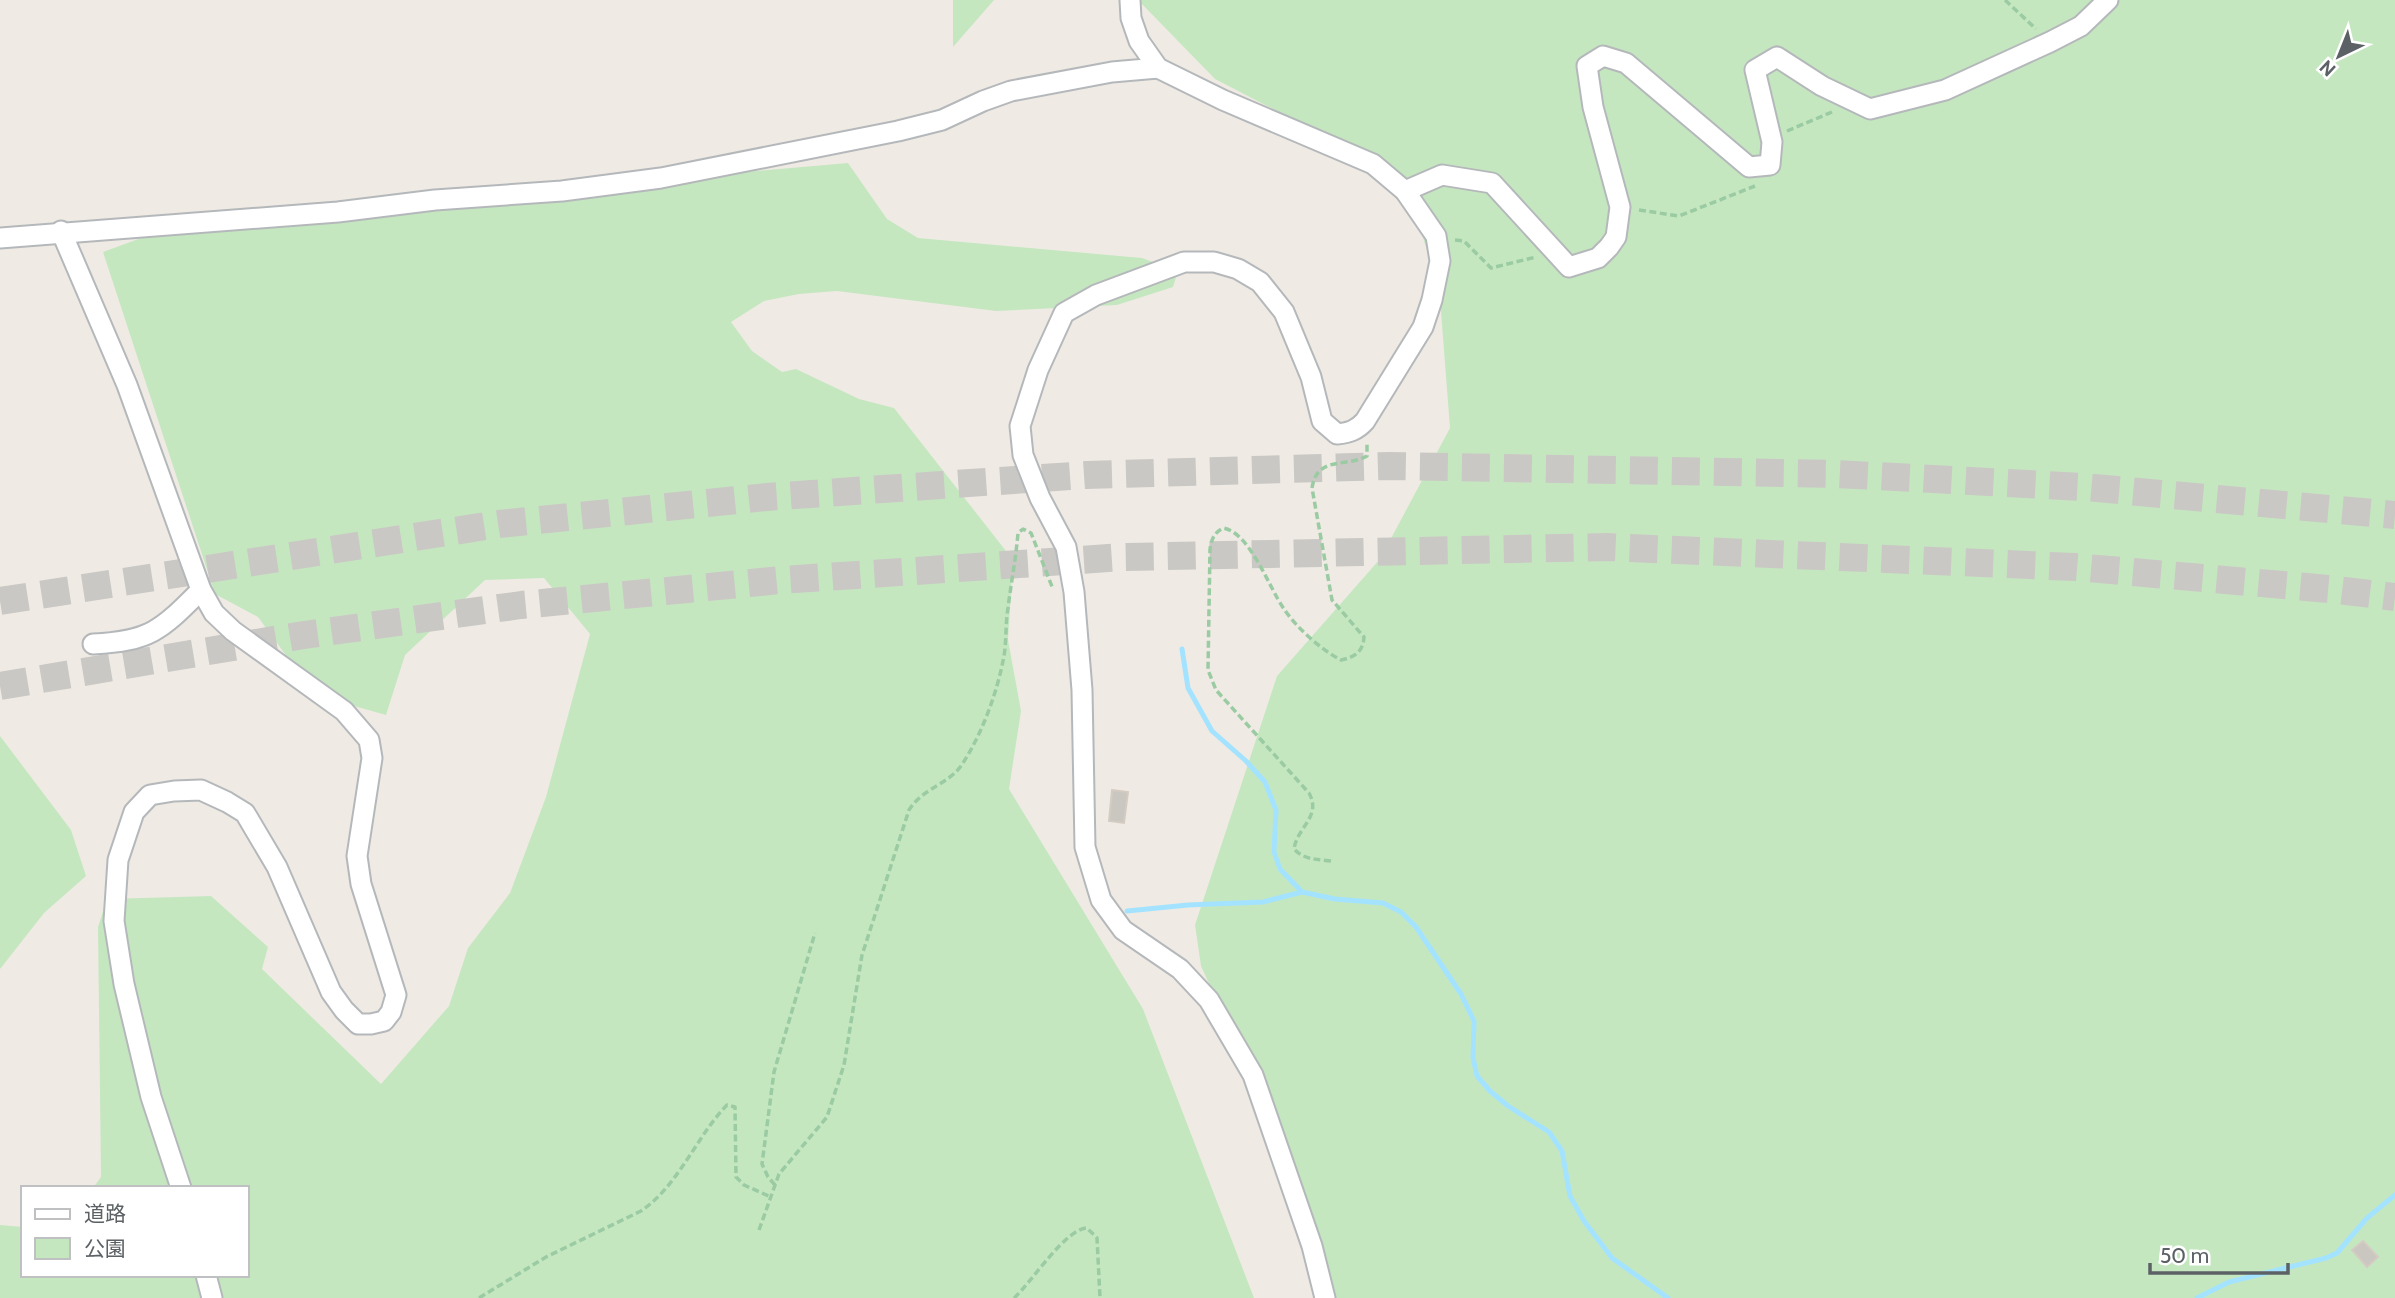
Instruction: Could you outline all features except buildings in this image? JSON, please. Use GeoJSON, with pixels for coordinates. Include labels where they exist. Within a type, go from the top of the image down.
{"type":"FeatureCollection","features":[{"type":"Feature","properties":{"kind":"street"},"geometry":{"type":"LineString","coordinates":[[1130,0],[1131,18],[1139,41],[1158,68],[1223,100],[1373,164],[1405,191],[1436,236],[1440,261],[1423,327],[1365,421],[1349,433],[1338,434],[1322,421],[1311,377],[1284,312],[1260,282],[1238,269],[1214,262],[1184,262],[1096,295],[1064,313],[1038,370],[1020,426],[1023,455],[1040,498],[1066,547],[1074,592],[1082,690],[1084,847],[1101,900],[1123,930],[1180,969],[1209,1000],[1253,1075],[1312,1246],[1325,1298]]}},
{"type":"Feature","properties":{"kind":"street"},"geometry":{"type":"LineString","coordinates":[[1405,191],[1442,175],[1492,183],[1569,267],[1598,258],[1616,237],[1620,207],[1593,107],[1587,65],[1603,56],[1626,64],[1749,167],[1770,165],[1772,142],[1755,70],[1777,57],[1822,86],[1871,109],[1945,90],[2050,42],[2081,26],[2108,0]]}},
{"type":"Feature","properties":{"kind":"street"},"geometry":{"type":"LineString","coordinates":[[0,238],[61,231],[338,212],[435,200],[562,191],[661,178],[898,131],[942,120],[1011,91],[1112,72],[1158,68]]}},
{"type":"Feature","properties":{"kind":"street"},"geometry":{"type":"LineString","coordinates":[[61,231],[127,385],[201,590],[214,613],[233,631],[344,711],[369,740],[372,758],[356,856],[360,884],[396,995],[391,1012],[384,1021],[371,1024],[358,1024],[331,992],[277,867],[246,813],[201,790],[174,791],[150,796],[134,811],[118,860],[114,921],[124,984],[151,1097],[180,1186]]}},
{"type":"Feature","properties":{"kind":"street"},"geometry":{"type":"LineString","coordinates":[[93,644],[120,643],[152,634],[170,622],[201,590]]}},
{"type":"Feature","properties":{"kind":"street"},"geometry":{"type":"LineString","coordinates":[[207,1277],[212,1298]]}},
{"type":"Feature","properties":{"kind":"path"},"geometry":{"type":"LineString","coordinates":[[2005,0],[2050,42]]}},
{"type":"Feature","properties":{"kind":"path"},"geometry":{"type":"LineString","coordinates":[[1436,236],[1464,242],[1491,268],[1554,253]]}},
{"type":"Feature","properties":{"kind":"path"},"geometry":{"type":"LineString","coordinates":[[1331,861],[1307,858],[1294,849],[1295,840],[1309,818],[1314,803],[1309,793],[1216,690],[1212,682],[1208,670],[1210,549],[1213,536],[1218,531],[1223,528],[1236,533],[1255,558],[1285,611],[1328,654],[1341,660],[1354,657],[1360,652],[1364,637],[1332,600],[1312,488],[1313,479],[1328,465],[1351,462],[1367,456],[1365,421]]}},
{"type":"Feature","properties":{"kind":"path"},"geometry":{"type":"LineString","coordinates":[[760,1230],[779,1174],[827,1117],[844,1065],[862,955],[909,810],[917,799],[959,769],[976,740],[992,698],[1004,660],[1007,610],[1018,533],[1023,529],[1031,533],[1053,590]]}},
{"type":"Feature","properties":{"kind":"path"},"geometry":{"type":"LineString","coordinates":[[775,1185],[762,1164],[774,1072],[815,933]]}},
{"type":"Feature","properties":{"kind":"path"},"geometry":{"type":"LineString","coordinates":[[479,1298],[546,1257],[653,1203],[694,1153],[727,1105],[735,1107],[736,1115],[736,1177],[744,1185],[771,1197]]}},
{"type":"Feature","properties":{"kind":"path"},"geometry":{"type":"LineString","coordinates":[[1014,1298],[1078,1228],[1087,1228],[1097,1238],[1100,1298]]}},
{"type":"Feature","properties":{"kind":"green space"},"geometry":{"type":"Polygon","coordinates":[[[953,0],[994,0],[953,47],[953,0]]]}},
{"type":"Feature","properties":{"kind":"green space"},"geometry":{"type":"Polygon","coordinates":[[[1138,0],[2395,0],[2395,1298],[1323,1298],[1279,1138],[1201,966],[1195,925],[1277,676],[1380,559],[1450,428],[1439,286],[1416,217],[1374,161],[1215,79],[1138,0]]]}},
{"type":"Feature","properties":{"kind":"green space"},"geometry":{"type":"Polygon","coordinates":[[[848,163],[887,219],[918,238],[1142,258],[1178,271],[1173,287],[1117,305],[996,311],[837,291],[799,294],[764,301],[731,322],[752,351],[782,372],[796,369],[859,399],[894,408],[1013,560],[1008,640],[1021,711],[1009,789],[1143,1009],[1254,1298],[0,1298],[0,1225],[21,1227],[21,1277],[248,1277],[248,1186],[94,1186],[101,1177],[98,927],[107,899],[211,896],[268,947],[262,969],[381,1084],[449,1006],[468,948],[510,893],[546,797],[590,634],[544,578],[485,580],[405,655],[386,715],[315,695],[258,617],[215,594],[103,252],[190,220],[848,163]]]}},
{"type":"Feature","properties":{"kind":"green space"},"geometry":{"type":"Polygon","coordinates":[[[0,736],[71,830],[86,876],[44,913],[0,969],[0,736]]]}},
{"type":"Feature","properties":{"kind":"waterway"},"geometry":{"type":"LineString","coordinates":[[1182,649],[1188,688],[1212,731],[1265,782],[1276,810],[1274,852],[1280,869],[1302,892]]}},
{"type":"Feature","properties":{"kind":"waterway"},"geometry":{"type":"LineString","coordinates":[[1127,911],[1263,902],[1302,892],[1335,899],[1383,903],[1401,912],[1416,927],[1461,994],[1474,1021],[1473,1058],[1477,1076],[1508,1106],[1549,1132],[1562,1151],[1570,1196],[1584,1221],[1612,1258],[1668,1298]]}},
{"type":"Feature","properties":{"kind":"waterway"},"geometry":{"type":"LineString","coordinates":[[2197,1298],[2229,1282],[2337,1253],[2367,1218],[2395,1195]]}},
{"type":"Feature","properties":{"kind":"tunnel"},"geometry":{"type":"LineString","coordinates":[[0,601],[499,524],[767,497],[1086,475],[1389,466],[1837,474],[2084,487],[2395,515]]}},
{"type":"Feature","properties":{"kind":"tunnel"},"geometry":{"type":"LineString","coordinates":[[0,686],[304,635],[521,605],[781,580],[1124,557],[1607,547],[2075,567],[2395,597]]}}]}
